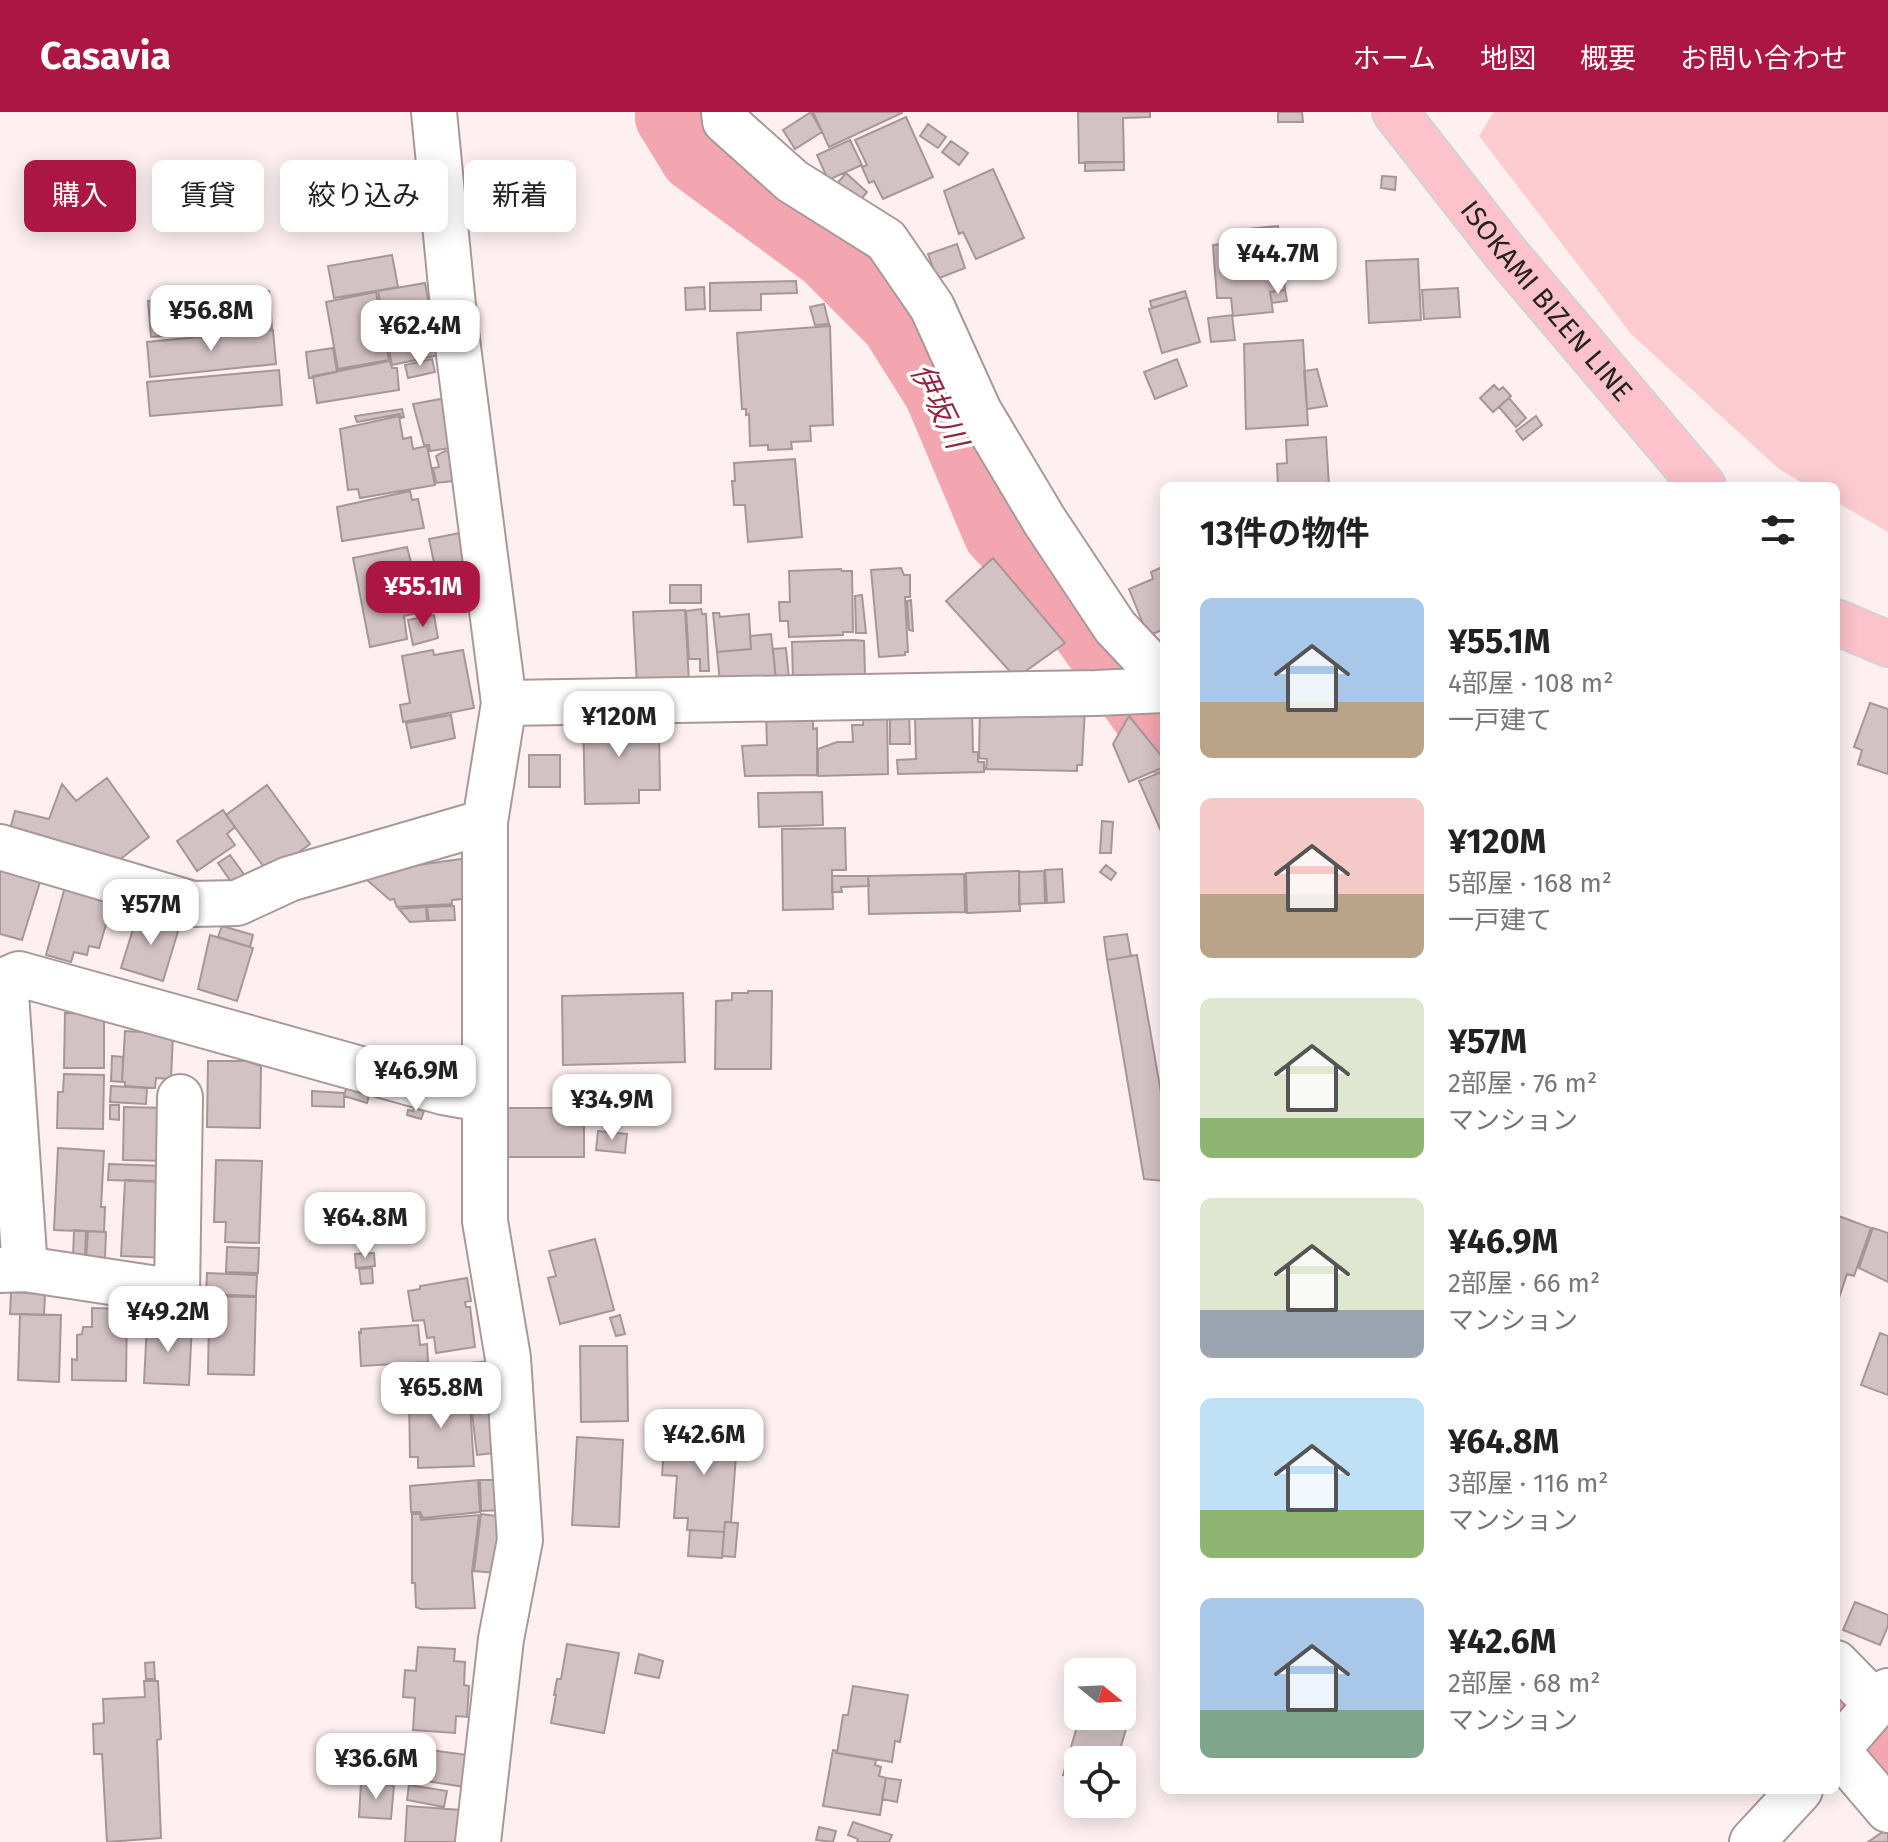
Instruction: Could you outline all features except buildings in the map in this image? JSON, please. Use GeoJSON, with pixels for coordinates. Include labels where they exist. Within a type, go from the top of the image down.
{"type":"FeatureCollection","features":[{"type":"Feature","properties":{"kind":"main road","name":"ISOKAMI BIZEN LINE"},"geometry":{"type":"LineString","coordinates":[[1395,112],[1507,255],[1700,482]]}},
{"type":"Feature","properties":{"kind":"main road"},"geometry":{"type":"LineString","coordinates":[[1840,624],[1888,644]]}},
{"type":"Feature","properties":{"kind":"street"},"geometry":{"type":"LineString","coordinates":[[434,112],[454,316],[504,703],[485,822],[485,1221],[508,1358],[520,1540],[501,1639],[478,1842]]}},
{"type":"Feature","properties":{"kind":"street"},"geometry":{"type":"LineString","coordinates":[[724,112],[725,121],[792,181],[886,240],[932,307],[979,411],[1044,520],[1115,627],[1160,683]]}},
{"type":"Feature","properties":{"kind":"street"},"geometry":{"type":"LineString","coordinates":[[504,703],[1107,693],[1160,686]]}},
{"type":"Feature","properties":{"kind":"street"},"geometry":{"type":"LineString","coordinates":[[0,847],[193,904],[237,903],[289,879],[485,822]]}},
{"type":"Feature","properties":{"kind":"street"},"geometry":{"type":"LineString","coordinates":[[180,1097],[177,1292],[13,1269],[5,980],[19,974],[443,1092],[483,1099]]}},
{"type":"Feature","properties":{"kind":"street"},"geometry":{"type":"LineString","coordinates":[[1840,1674],[1888,1810]]}},
{"type":"Feature","properties":{"kind":"street"},"geometry":{"type":"LineString","coordinates":[[1752,1842],[1796,1794]]}},
{"type":"Feature","properties":{"kind":"shaded area"},"geometry":{"type":"Polygon","coordinates":[[[1494,112],[1888,112],[1888,532],[1840,504],[1840,482],[1801,482],[1779,469],[1632,335],[1479,136],[1494,112]]]}},
{"type":"Feature","properties":{"kind":"waterway","name":"伊坂川"},"geometry":{"type":"LineString","coordinates":[[669,112],[694,158],[827,256],[894,323],[938,393],[997,533],[1074,614],[1160,735]]}},
{"type":"Feature","properties":{"kind":"waterway","name":"伊坂川"},"geometry":{"type":"LineString","coordinates":[[1840,1716],[1888,1767]]}}]}
